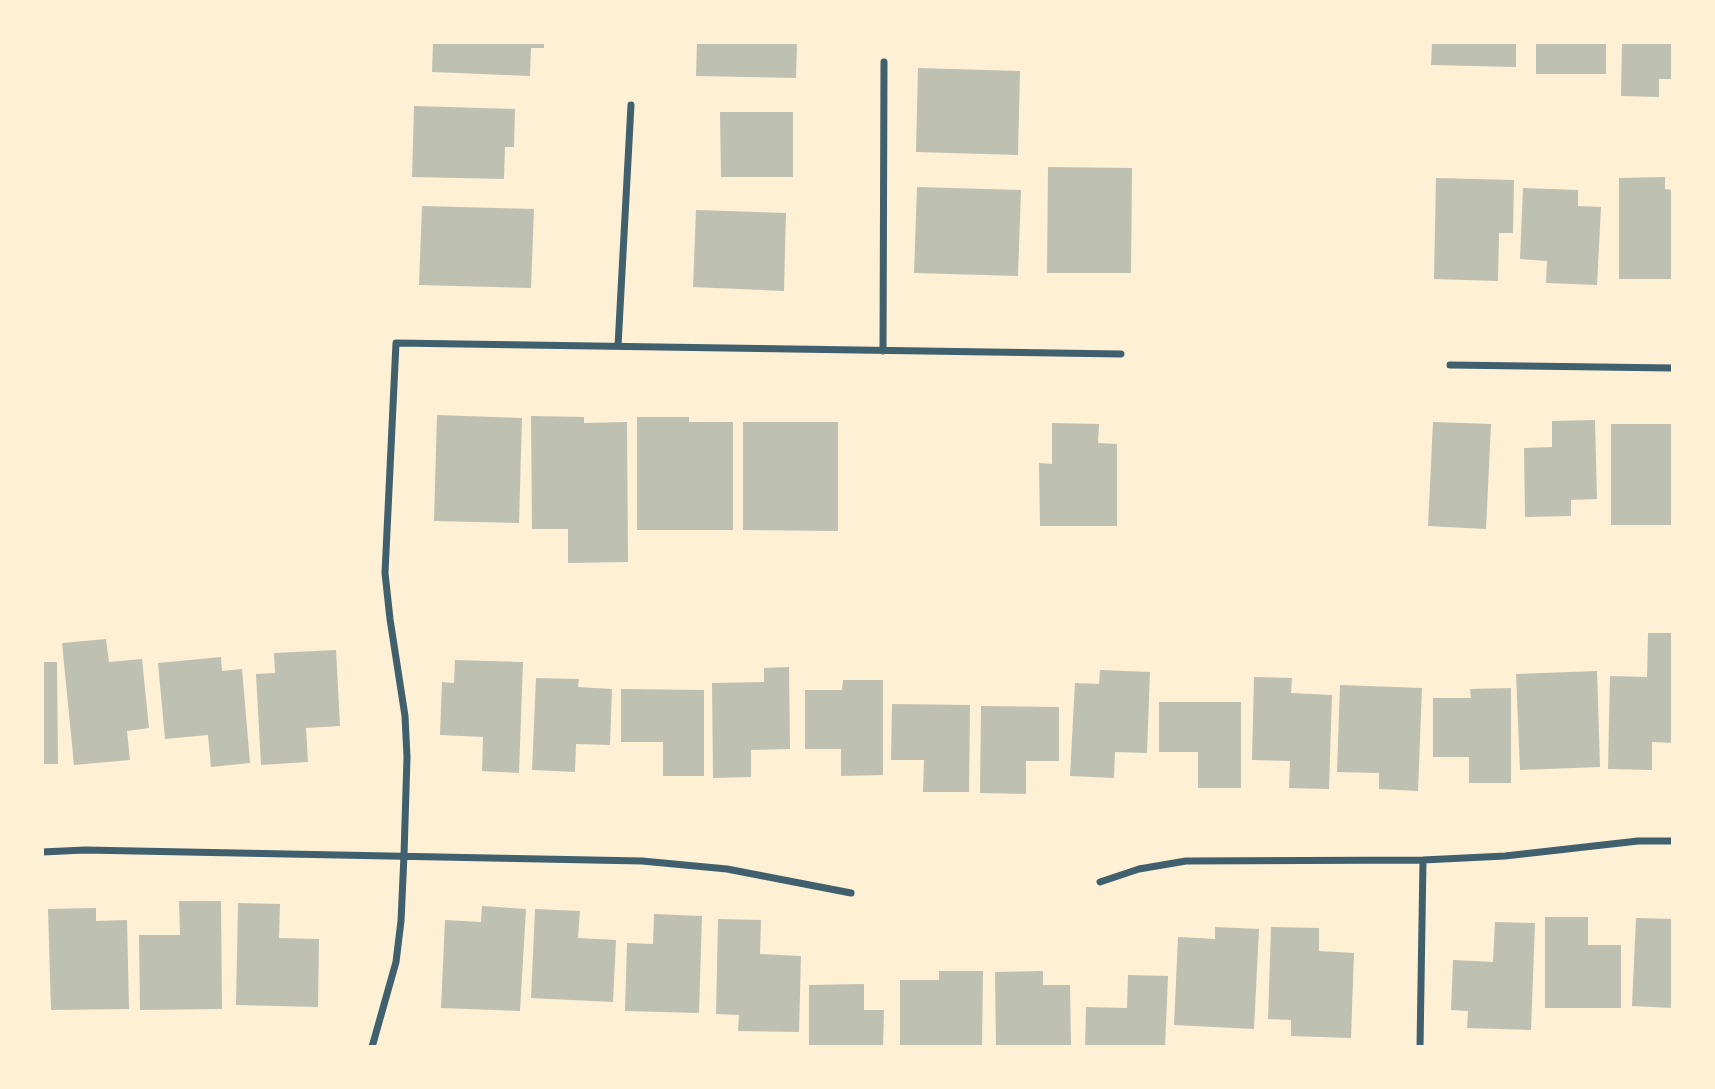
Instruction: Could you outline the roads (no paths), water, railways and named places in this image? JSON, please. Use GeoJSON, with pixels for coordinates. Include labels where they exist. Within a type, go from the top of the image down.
{"type":"FeatureCollection","features":[{"type":"Feature","properties":{"kind":"street"},"geometry":{"type":"LineString","coordinates":[[883,351],[884,62]]}},
{"type":"Feature","properties":{"kind":"street"},"geometry":{"type":"LineString","coordinates":[[618,346],[631,105]]}},
{"type":"Feature","properties":{"kind":"street"},"geometry":{"type":"LineString","coordinates":[[372,1047],[396,962],[404,855],[407,757],[405,716],[385,573],[396,343],[1121,354]]}},
{"type":"Feature","properties":{"kind":"street"},"geometry":{"type":"LineString","coordinates":[[1450,365],[1673,368]]}},
{"type":"Feature","properties":{"kind":"street"},"geometry":{"type":"LineString","coordinates":[[1100,882],[1139,869],[1186,861],[1423,860],[1505,856],[1638,841],[1673,841]]}},
{"type":"Feature","properties":{"kind":"street"},"geometry":{"type":"LineString","coordinates":[[42,852],[85,850],[642,861],[727,869],[851,893]]}},
{"type":"Feature","properties":{"kind":"street"},"geometry":{"type":"LineString","coordinates":[[1420,1047],[1423,860]]}}]}
